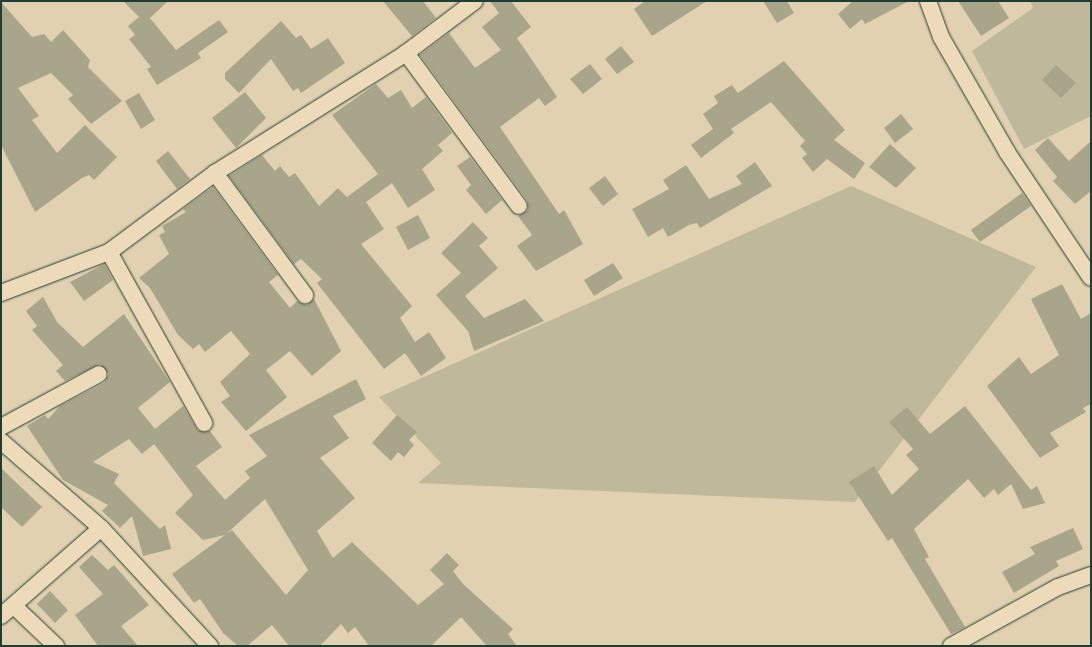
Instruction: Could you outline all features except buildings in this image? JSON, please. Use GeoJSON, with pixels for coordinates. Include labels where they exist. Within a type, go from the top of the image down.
{"type":"FeatureCollection","features":[{"type":"Feature","properties":{"kind":"street"},"geometry":{"type":"LineString","coordinates":[[1,293],[109,252],[215,174],[406,53],[475,1]]}},
{"type":"Feature","properties":{"kind":"street"},"geometry":{"type":"LineString","coordinates":[[928,1],[941,37],[1007,152],[1091,278]]}},
{"type":"Feature","properties":{"kind":"street"},"geometry":{"type":"LineString","coordinates":[[406,53],[519,206]]}},
{"type":"Feature","properties":{"kind":"street"},"geometry":{"type":"LineString","coordinates":[[215,174],[305,295]]}},
{"type":"Feature","properties":{"kind":"street"},"geometry":{"type":"LineString","coordinates":[[109,252],[204,422]]}},
{"type":"Feature","properties":{"kind":"street"},"geometry":{"type":"LineString","coordinates":[[1,427],[99,374]]}},
{"type":"Feature","properties":{"kind":"street"},"geometry":{"type":"LineString","coordinates":[[1,441],[101,528],[210,646]]}},
{"type":"Feature","properties":{"kind":"street"},"geometry":{"type":"LineString","coordinates":[[56,646],[8,612],[101,528]]}},
{"type":"Feature","properties":{"kind":"street"},"geometry":{"type":"LineString","coordinates":[[951,646],[1058,587],[1091,575]]}},
{"type":"Feature","properties":{"kind":"shaded area"},"geometry":{"type":"Polygon","coordinates":[[[1030,1],[1091,1],[1091,116],[1024,149],[972,51],[1033,8],[1030,1]]]}},
{"type":"Feature","properties":{"kind":"shaded area"},"geometry":{"type":"Polygon","coordinates":[[[851,186],[1036,267],[855,502],[418,483],[441,463],[379,397],[851,186]]]}}]}
